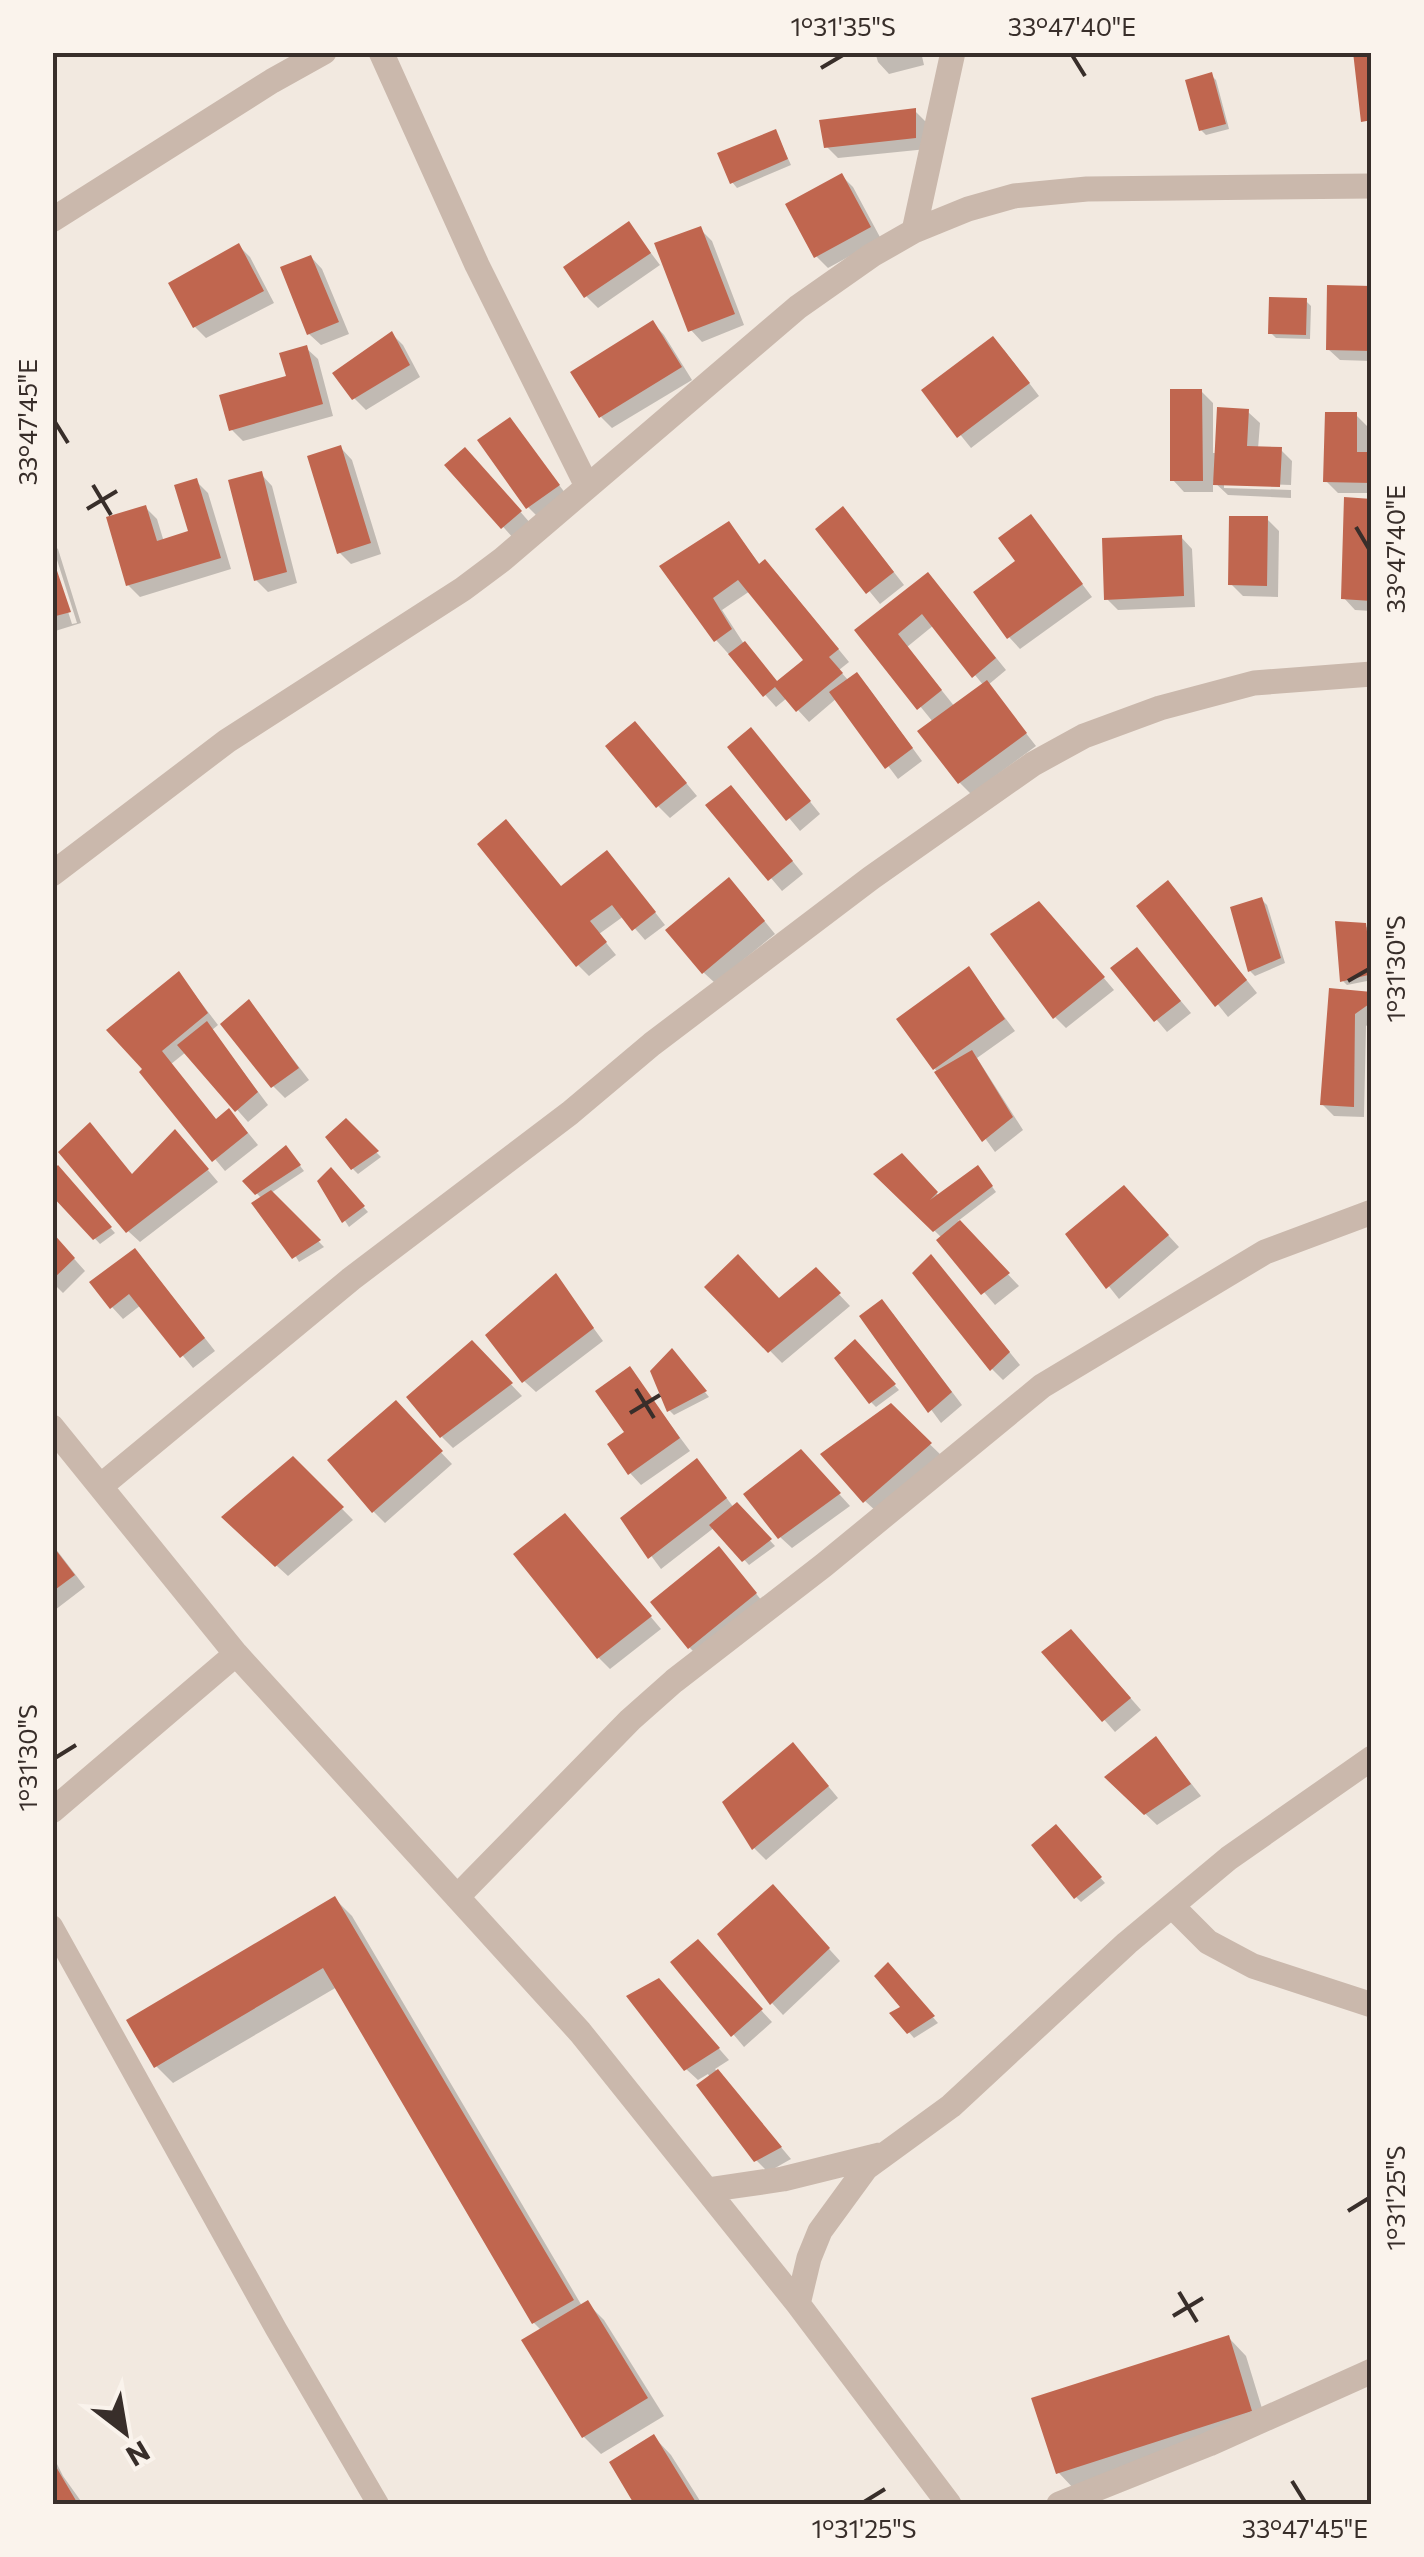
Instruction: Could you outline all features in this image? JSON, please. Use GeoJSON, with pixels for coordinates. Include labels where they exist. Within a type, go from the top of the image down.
{"type":"FeatureCollection","features":[{"type":"Feature","properties":{"kind":"street"},"geometry":{"type":"LineString","coordinates":[[52,220],[324,52]]}},
{"type":"Feature","properties":{"kind":"street"},"geometry":{"type":"LineString","coordinates":[[381,52],[478,266],[587,486]]}},
{"type":"Feature","properties":{"kind":"street"},"geometry":{"type":"LineString","coordinates":[[914,231],[953,52]]}},
{"type":"Feature","properties":{"kind":"street"},"geometry":{"type":"LineString","coordinates":[[52,874],[227,741],[464,589],[798,306],[914,231],[1014,196],[1086,189],[1372,186]]}},
{"type":"Feature","properties":{"kind":"street"},"geometry":{"type":"LineString","coordinates":[[102,1486],[351,1279],[570,1113],[652,1044],[871,878],[1034,764],[1084,736],[1160,708],[1254,683],[1372,674]]}},
{"type":"Feature","properties":{"kind":"street"},"geometry":{"type":"LineString","coordinates":[[457,1897],[630,1720],[674,1681],[824,1565],[1042,1386],[1265,1252],[1372,1212]]}},
{"type":"Feature","properties":{"kind":"street"},"geometry":{"type":"LineString","coordinates":[[52,1427],[236,1654],[580,2032],[798,2304],[949,2504]]}},
{"type":"Feature","properties":{"kind":"street"},"geometry":{"type":"LineString","coordinates":[[52,1811],[236,1654]]}},
{"type":"Feature","properties":{"kind":"street"},"geometry":{"type":"LineString","coordinates":[[798,2304],[808,2258],[820,2231],[866,2168],[951,2106],[1230,1858],[1372,1758]]}},
{"type":"Feature","properties":{"kind":"street"},"geometry":{"type":"LineString","coordinates":[[1172,1906],[1208,1942],[1253,1966],[1372,2005]]}},
{"type":"Feature","properties":{"kind":"street"},"geometry":{"type":"LineString","coordinates":[[707,2190],[783,2178],[880,2155]]}},
{"type":"Feature","properties":{"kind":"street"},"geometry":{"type":"LineString","coordinates":[[1059,2504],[1226,2437],[1372,2372]]}},
{"type":"Feature","properties":{"kind":"lane"},"geometry":{"type":"LineString","coordinates":[[52,1926],[378,2504]]}},
{"type":"Feature","properties":{"kind":"building"},"geometry":{"type":"Polygon","coordinates":[[[1353,52],[1372,52],[1372,120],[1361,122],[1353,52]]]}},
{"type":"Feature","properties":{"kind":"building"},"geometry":{"type":"Polygon","coordinates":[[[1212,72],[1226,124],[1199,131],[1185,80],[1212,72]]]}},
{"type":"Feature","properties":{"kind":"building"},"geometry":{"type":"Polygon","coordinates":[[[916,108],[916,138],[824,148],[819,120],[916,108]]]}},
{"type":"Feature","properties":{"kind":"building"},"geometry":{"type":"Polygon","coordinates":[[[776,129],[788,159],[730,184],[717,153],[776,129]]]}},
{"type":"Feature","properties":{"kind":"building"},"geometry":{"type":"Polygon","coordinates":[[[842,173],[871,227],[814,258],[785,204],[842,173]]]}},
{"type":"Feature","properties":{"kind":"building"},"geometry":{"type":"Polygon","coordinates":[[[629,221],[651,253],[584,298],[563,267],[629,221]]]}},
{"type":"Feature","properties":{"kind":"building"},"geometry":{"type":"Polygon","coordinates":[[[701,226],[735,314],[688,332],[654,243],[701,226]]]}},
{"type":"Feature","properties":{"kind":"building"},"geometry":{"type":"Polygon","coordinates":[[[239,243],[264,291],[193,328],[168,283],[239,243]]]}},
{"type":"Feature","properties":{"kind":"building"},"geometry":{"type":"Polygon","coordinates":[[[311,255],[339,322],[307,335],[280,267],[311,255]]]}},
{"type":"Feature","properties":{"kind":"building"},"geometry":{"type":"Polygon","coordinates":[[[1327,285],[1372,286],[1372,351],[1326,350],[1327,285]]]}},
{"type":"Feature","properties":{"kind":"building"},"geometry":{"type":"Polygon","coordinates":[[[1269,297],[1307,298],[1306,335],[1268,334],[1269,297]]]}},
{"type":"Feature","properties":{"kind":"building"},"geometry":{"type":"Polygon","coordinates":[[[653,320],[682,367],[599,418],[570,372],[653,320]]]}},
{"type":"Feature","properties":{"kind":"building"},"geometry":{"type":"Polygon","coordinates":[[[392,331],[410,365],[352,400],[332,373],[392,331]]]}},
{"type":"Feature","properties":{"kind":"building"},"geometry":{"type":"Polygon","coordinates":[[[993,336],[1030,383],[957,438],[921,390],[993,336]]]}},
{"type":"Feature","properties":{"kind":"building"},"geometry":{"type":"Polygon","coordinates":[[[307,345],[323,404],[229,431],[219,395],[286,376],[279,353],[307,345]]]}},
{"type":"Feature","properties":{"kind":"building"},"geometry":{"type":"Polygon","coordinates":[[[1170,389],[1202,389],[1203,481],[1170,481],[1170,389]]]}},
{"type":"Feature","properties":{"kind":"building"},"geometry":{"type":"Polygon","coordinates":[[[1217,407],[1249,409],[1247,446],[1282,447],[1280,487],[1213,485],[1217,407]]]}},
{"type":"Feature","properties":{"kind":"building"},"geometry":{"type":"Polygon","coordinates":[[[1325,412],[1357,412],[1357,452],[1372,452],[1372,483],[1323,482],[1325,412]]]}},
{"type":"Feature","properties":{"kind":"building"},"geometry":{"type":"Polygon","coordinates":[[[510,417],[560,485],[526,509],[477,440],[510,417]]]}},
{"type":"Feature","properties":{"kind":"building"},"geometry":{"type":"Polygon","coordinates":[[[341,445],[371,543],[337,554],[307,456],[341,445]]]}},
{"type":"Feature","properties":{"kind":"building"},"geometry":{"type":"Polygon","coordinates":[[[465,447],[522,511],[501,529],[444,465],[465,447]]]}},
{"type":"Feature","properties":{"kind":"building"},"geometry":{"type":"Polygon","coordinates":[[[262,471],[287,572],[254,581],[228,480],[262,471]]]}},
{"type":"Feature","properties":{"kind":"building"},"geometry":{"type":"Polygon","coordinates":[[[197,478],[221,558],[126,586],[106,517],[146,505],[157,541],[188,531],[174,485],[197,478]]]}},
{"type":"Feature","properties":{"kind":"building"},"geometry":{"type":"Polygon","coordinates":[[[1344,497],[1372,499],[1372,601],[1341,599],[1344,497]]]}},
{"type":"Feature","properties":{"kind":"building"},"geometry":{"type":"Polygon","coordinates":[[[843,506],[894,572],[866,594],[815,529],[843,506]]]}},
{"type":"Feature","properties":{"kind":"building"},"geometry":{"type":"Polygon","coordinates":[[[1031,514],[1083,584],[1007,639],[973,592],[1015,561],[998,538],[1031,514]]]}},
{"type":"Feature","properties":{"kind":"building"},"geometry":{"type":"Polygon","coordinates":[[[1229,516],[1268,516],[1267,586],[1228,585],[1229,516]]]}},
{"type":"Feature","properties":{"kind":"building"},"geometry":{"type":"Polygon","coordinates":[[[729,521],[759,564],[765,559],[839,649],[829,657],[843,673],[796,712],[775,687],[763,697],[728,654],[745,641],[777,681],[803,660],[738,580],[713,598],[732,629],[714,642],[659,566],[729,521]]]}},
{"type":"Feature","properties":{"kind":"building"},"geometry":{"type":"Polygon","coordinates":[[[1182,535],[1184,596],[1104,600],[1102,538],[1182,535]]]}},
{"type":"Feature","properties":{"kind":"building"},"geometry":{"type":"Polygon","coordinates":[[[52,556],[71,612],[52,617],[52,556]]]}},
{"type":"Feature","properties":{"kind":"building"},"geometry":{"type":"Polygon","coordinates":[[[928,572],[996,658],[972,678],[922,614],[898,634],[942,690],[917,710],[854,630],[928,572]]]}},
{"type":"Feature","properties":{"kind":"building"},"geometry":{"type":"Polygon","coordinates":[[[857,672],[913,748],[885,769],[829,692],[857,672]]]}},
{"type":"Feature","properties":{"kind":"building"},"geometry":{"type":"Polygon","coordinates":[[[987,680],[1027,733],[958,784],[917,731],[987,680]]]}},
{"type":"Feature","properties":{"kind":"building"},"geometry":{"type":"Polygon","coordinates":[[[635,721],[687,783],[656,808],[605,746],[635,721]]]}},
{"type":"Feature","properties":{"kind":"building"},"geometry":{"type":"Polygon","coordinates":[[[751,727],[811,801],[786,821],[727,747],[751,727]]]}},
{"type":"Feature","properties":{"kind":"building"},"geometry":{"type":"Polygon","coordinates":[[[731,785],[793,861],[768,881],[705,805],[731,785]]]}},
{"type":"Feature","properties":{"kind":"building"},"geometry":{"type":"Polygon","coordinates":[[[506,819],[561,886],[607,850],[656,912],[632,931],[612,905],[590,921],[607,942],[576,967],[477,844],[506,819]]]}},
{"type":"Feature","properties":{"kind":"building"},"geometry":{"type":"Polygon","coordinates":[[[729,877],[765,921],[702,974],[665,930],[729,877]]]}},
{"type":"Feature","properties":{"kind":"building"},"geometry":{"type":"Polygon","coordinates":[[[1168,880],[1247,980],[1215,1007],[1136,906],[1168,880]]]}},
{"type":"Feature","properties":{"kind":"building"},"geometry":{"type":"Polygon","coordinates":[[[1262,897],[1281,958],[1248,972],[1230,907],[1262,897]]]}},
{"type":"Feature","properties":{"kind":"building"},"geometry":{"type":"Polygon","coordinates":[[[1039,901],[1105,977],[1053,1019],[990,934],[1039,901]]]}},
{"type":"Feature","properties":{"kind":"building"},"geometry":{"type":"Polygon","coordinates":[[[1335,921],[1366,923],[1372,974],[1340,982],[1335,921]]]}},
{"type":"Feature","properties":{"kind":"building"},"geometry":{"type":"Polygon","coordinates":[[[1137,947],[1181,1001],[1154,1022],[1110,968],[1137,947]]]}},
{"type":"Feature","properties":{"kind":"building"},"geometry":{"type":"Polygon","coordinates":[[[969,966],[1005,1019],[933,1070],[896,1019],[969,966]]]}},
{"type":"Feature","properties":{"kind":"building"},"geometry":{"type":"Polygon","coordinates":[[[179,971],[208,1013],[162,1051],[216,1119],[229,1108],[248,1133],[212,1162],[139,1072],[142,1069],[106,1030],[179,971]]]}},
{"type":"Feature","properties":{"kind":"building"},"geometry":{"type":"Polygon","coordinates":[[[1329,988],[1372,992],[1372,1002],[1355,1014],[1354,1107],[1320,1105],[1329,988]]]}},
{"type":"Feature","properties":{"kind":"building"},"geometry":{"type":"Polygon","coordinates":[[[249,999],[299,1068],[271,1088],[220,1024],[249,999]]]}},
{"type":"Feature","properties":{"kind":"building"},"geometry":{"type":"Polygon","coordinates":[[[207,1021],[258,1092],[235,1112],[177,1045],[207,1021]]]}},
{"type":"Feature","properties":{"kind":"building"},"geometry":{"type":"Polygon","coordinates":[[[972,1050],[1013,1117],[982,1142],[934,1072],[972,1050]]]}},
{"type":"Feature","properties":{"kind":"building"},"geometry":{"type":"Polygon","coordinates":[[[346,1118],[379,1151],[351,1170],[325,1137],[346,1118]]]}},
{"type":"Feature","properties":{"kind":"building"},"geometry":{"type":"Polygon","coordinates":[[[90,1122],[132,1174],[175,1129],[209,1169],[126,1233],[58,1152],[90,1122]]]}},
{"type":"Feature","properties":{"kind":"building"},"geometry":{"type":"Polygon","coordinates":[[[286,1145],[301,1165],[255,1195],[242,1181],[286,1145]]]}},
{"type":"Feature","properties":{"kind":"building"},"geometry":{"type":"Polygon","coordinates":[[[902,1153],[938,1192],[930,1200],[978,1165],[993,1186],[933,1232],[873,1174],[902,1153]]]}},
{"type":"Feature","properties":{"kind":"building"},"geometry":{"type":"Polygon","coordinates":[[[58,1165],[112,1227],[93,1240],[52,1196],[52,1171],[58,1165]]]}},
{"type":"Feature","properties":{"kind":"building"},"geometry":{"type":"Polygon","coordinates":[[[331,1167],[365,1206],[342,1223],[317,1181],[331,1167]]]}},
{"type":"Feature","properties":{"kind":"building"},"geometry":{"type":"Polygon","coordinates":[[[1124,1185],[1169,1235],[1106,1289],[1065,1234],[1124,1185]]]}},
{"type":"Feature","properties":{"kind":"building"},"geometry":{"type":"Polygon","coordinates":[[[271,1190],[321,1240],[292,1259],[251,1203],[271,1190]]]}},
{"type":"Feature","properties":{"kind":"building"},"geometry":{"type":"Polygon","coordinates":[[[960,1220],[1010,1273],[981,1295],[936,1240],[960,1220]]]}},
{"type":"Feature","properties":{"kind":"building"},"geometry":{"type":"Polygon","coordinates":[[[52,1232],[75,1258],[52,1280],[52,1232]]]}},
{"type":"Feature","properties":{"kind":"building"},"geometry":{"type":"Polygon","coordinates":[[[135,1248],[205,1338],[180,1358],[129,1294],[110,1309],[89,1282],[135,1248]]]}},
{"type":"Feature","properties":{"kind":"building"},"geometry":{"type":"Polygon","coordinates":[[[738,1254],[779,1298],[816,1267],[841,1293],[768,1353],[704,1287],[738,1254]]]}},
{"type":"Feature","properties":{"kind":"building"},"geometry":{"type":"Polygon","coordinates":[[[931,1254],[1010,1352],[990,1371],[912,1273],[931,1254]]]}},
{"type":"Feature","properties":{"kind":"building"},"geometry":{"type":"Polygon","coordinates":[[[556,1273],[594,1328],[522,1383],[485,1335],[556,1273]]]}},
{"type":"Feature","properties":{"kind":"building"},"geometry":{"type":"Polygon","coordinates":[[[882,1299],[952,1392],[928,1413],[859,1316],[882,1299]]]}},
{"type":"Feature","properties":{"kind":"building"},"geometry":{"type":"Polygon","coordinates":[[[855,1339],[896,1384],[869,1404],[834,1358],[855,1339]]]}},
{"type":"Feature","properties":{"kind":"building"},"geometry":{"type":"Polygon","coordinates":[[[472,1340],[513,1383],[440,1438],[406,1397],[472,1340]]]}},
{"type":"Feature","properties":{"kind":"building"},"geometry":{"type":"Polygon","coordinates":[[[672,1348],[707,1391],[667,1412],[650,1371],[672,1348]]]}},
{"type":"Feature","properties":{"kind":"building"},"geometry":{"type":"Polygon","coordinates":[[[630,1366],[680,1438],[628,1475],[607,1444],[624,1432],[595,1391],[630,1366]]]}},
{"type":"Feature","properties":{"kind":"building"},"geometry":{"type":"Polygon","coordinates":[[[396,1400],[443,1451],[372,1513],[327,1460],[396,1400]]]}},
{"type":"Feature","properties":{"kind":"building"},"geometry":{"type":"Polygon","coordinates":[[[891,1403],[932,1443],[863,1503],[820,1454],[891,1403]]]}},
{"type":"Feature","properties":{"kind":"building"},"geometry":{"type":"Polygon","coordinates":[[[801,1449],[841,1493],[778,1539],[743,1494],[801,1449]]]}},
{"type":"Feature","properties":{"kind":"building"},"geometry":{"type":"Polygon","coordinates":[[[293,1456],[344,1507],[275,1567],[221,1517],[293,1456]]]}},
{"type":"Feature","properties":{"kind":"building"},"geometry":{"type":"Polygon","coordinates":[[[697,1458],[727,1498],[648,1559],[620,1518],[697,1458]]]}},
{"type":"Feature","properties":{"kind":"building"},"geometry":{"type":"Polygon","coordinates":[[[737,1502],[772,1539],[742,1562],[709,1525],[737,1502]]]}},
{"type":"Feature","properties":{"kind":"building"},"geometry":{"type":"Polygon","coordinates":[[[565,1513],[652,1616],[597,1659],[513,1554],[565,1513]]]}},
{"type":"Feature","properties":{"kind":"building"},"geometry":{"type":"Polygon","coordinates":[[[52,1545],[75,1575],[52,1592],[52,1545]]]}},
{"type":"Feature","properties":{"kind":"building"},"geometry":{"type":"Polygon","coordinates":[[[719,1546],[757,1593],[688,1649],[650,1602],[719,1546]]]}},
{"type":"Feature","properties":{"kind":"building"},"geometry":{"type":"Polygon","coordinates":[[[1071,1629],[1131,1698],[1102,1722],[1041,1652],[1071,1629]]]}},
{"type":"Feature","properties":{"kind":"building"},"geometry":{"type":"Polygon","coordinates":[[[1156,1736],[1191,1784],[1144,1815],[1104,1777],[1156,1736]]]}},
{"type":"Feature","properties":{"kind":"building"},"geometry":{"type":"Polygon","coordinates":[[[793,1742],[829,1786],[752,1850],[722,1802],[793,1742]]]}},
{"type":"Feature","properties":{"kind":"building"},"geometry":{"type":"Polygon","coordinates":[[[1056,1824],[1102,1877],[1074,1899],[1031,1845],[1056,1824]]]}},
{"type":"Feature","properties":{"kind":"building"},"geometry":{"type":"Polygon","coordinates":[[[773,1884],[830,1948],[770,2005],[717,1934],[773,1884]]]}},
{"type":"Feature","properties":{"kind":"building"},"geometry":{"type":"Polygon","coordinates":[[[335,1896],[574,2300],[532,2324],[323,1968],[154,2068],[126,2020],[335,1896]]]}},
{"type":"Feature","properties":{"kind":"building"},"geometry":{"type":"Polygon","coordinates":[[[698,1939],[763,2009],[731,2037],[670,1962],[698,1939]]]}},
{"type":"Feature","properties":{"kind":"building"},"geometry":{"type":"Polygon","coordinates":[[[888,1962],[935,2016],[907,2034],[889,2013],[900,2007],[874,1976],[888,1962]]]}},
{"type":"Feature","properties":{"kind":"building"},"geometry":{"type":"Polygon","coordinates":[[[659,1978],[720,2048],[684,2071],[626,1996],[659,1978]]]}},
{"type":"Feature","properties":{"kind":"building"},"geometry":{"type":"Polygon","coordinates":[[[718,2069],[782,2147],[754,2162],[696,2085],[718,2069]]]}},
{"type":"Feature","properties":{"kind":"building"},"geometry":{"type":"Polygon","coordinates":[[[588,2300],[648,2398],[582,2438],[521,2340],[588,2300]]]}},
{"type":"Feature","properties":{"kind":"building"},"geometry":{"type":"Polygon","coordinates":[[[1229,2335],[1252,2411],[1056,2474],[1031,2398],[1229,2335]]]}},
{"type":"Feature","properties":{"kind":"building"},"geometry":{"type":"Polygon","coordinates":[[[654,2434],[697,2504],[634,2504],[609,2462],[654,2434]]]}},
{"type":"Feature","properties":{"kind":"building"},"geometry":{"type":"Polygon","coordinates":[[[52,2460],[78,2504],[52,2504],[52,2460]]]}}]}
